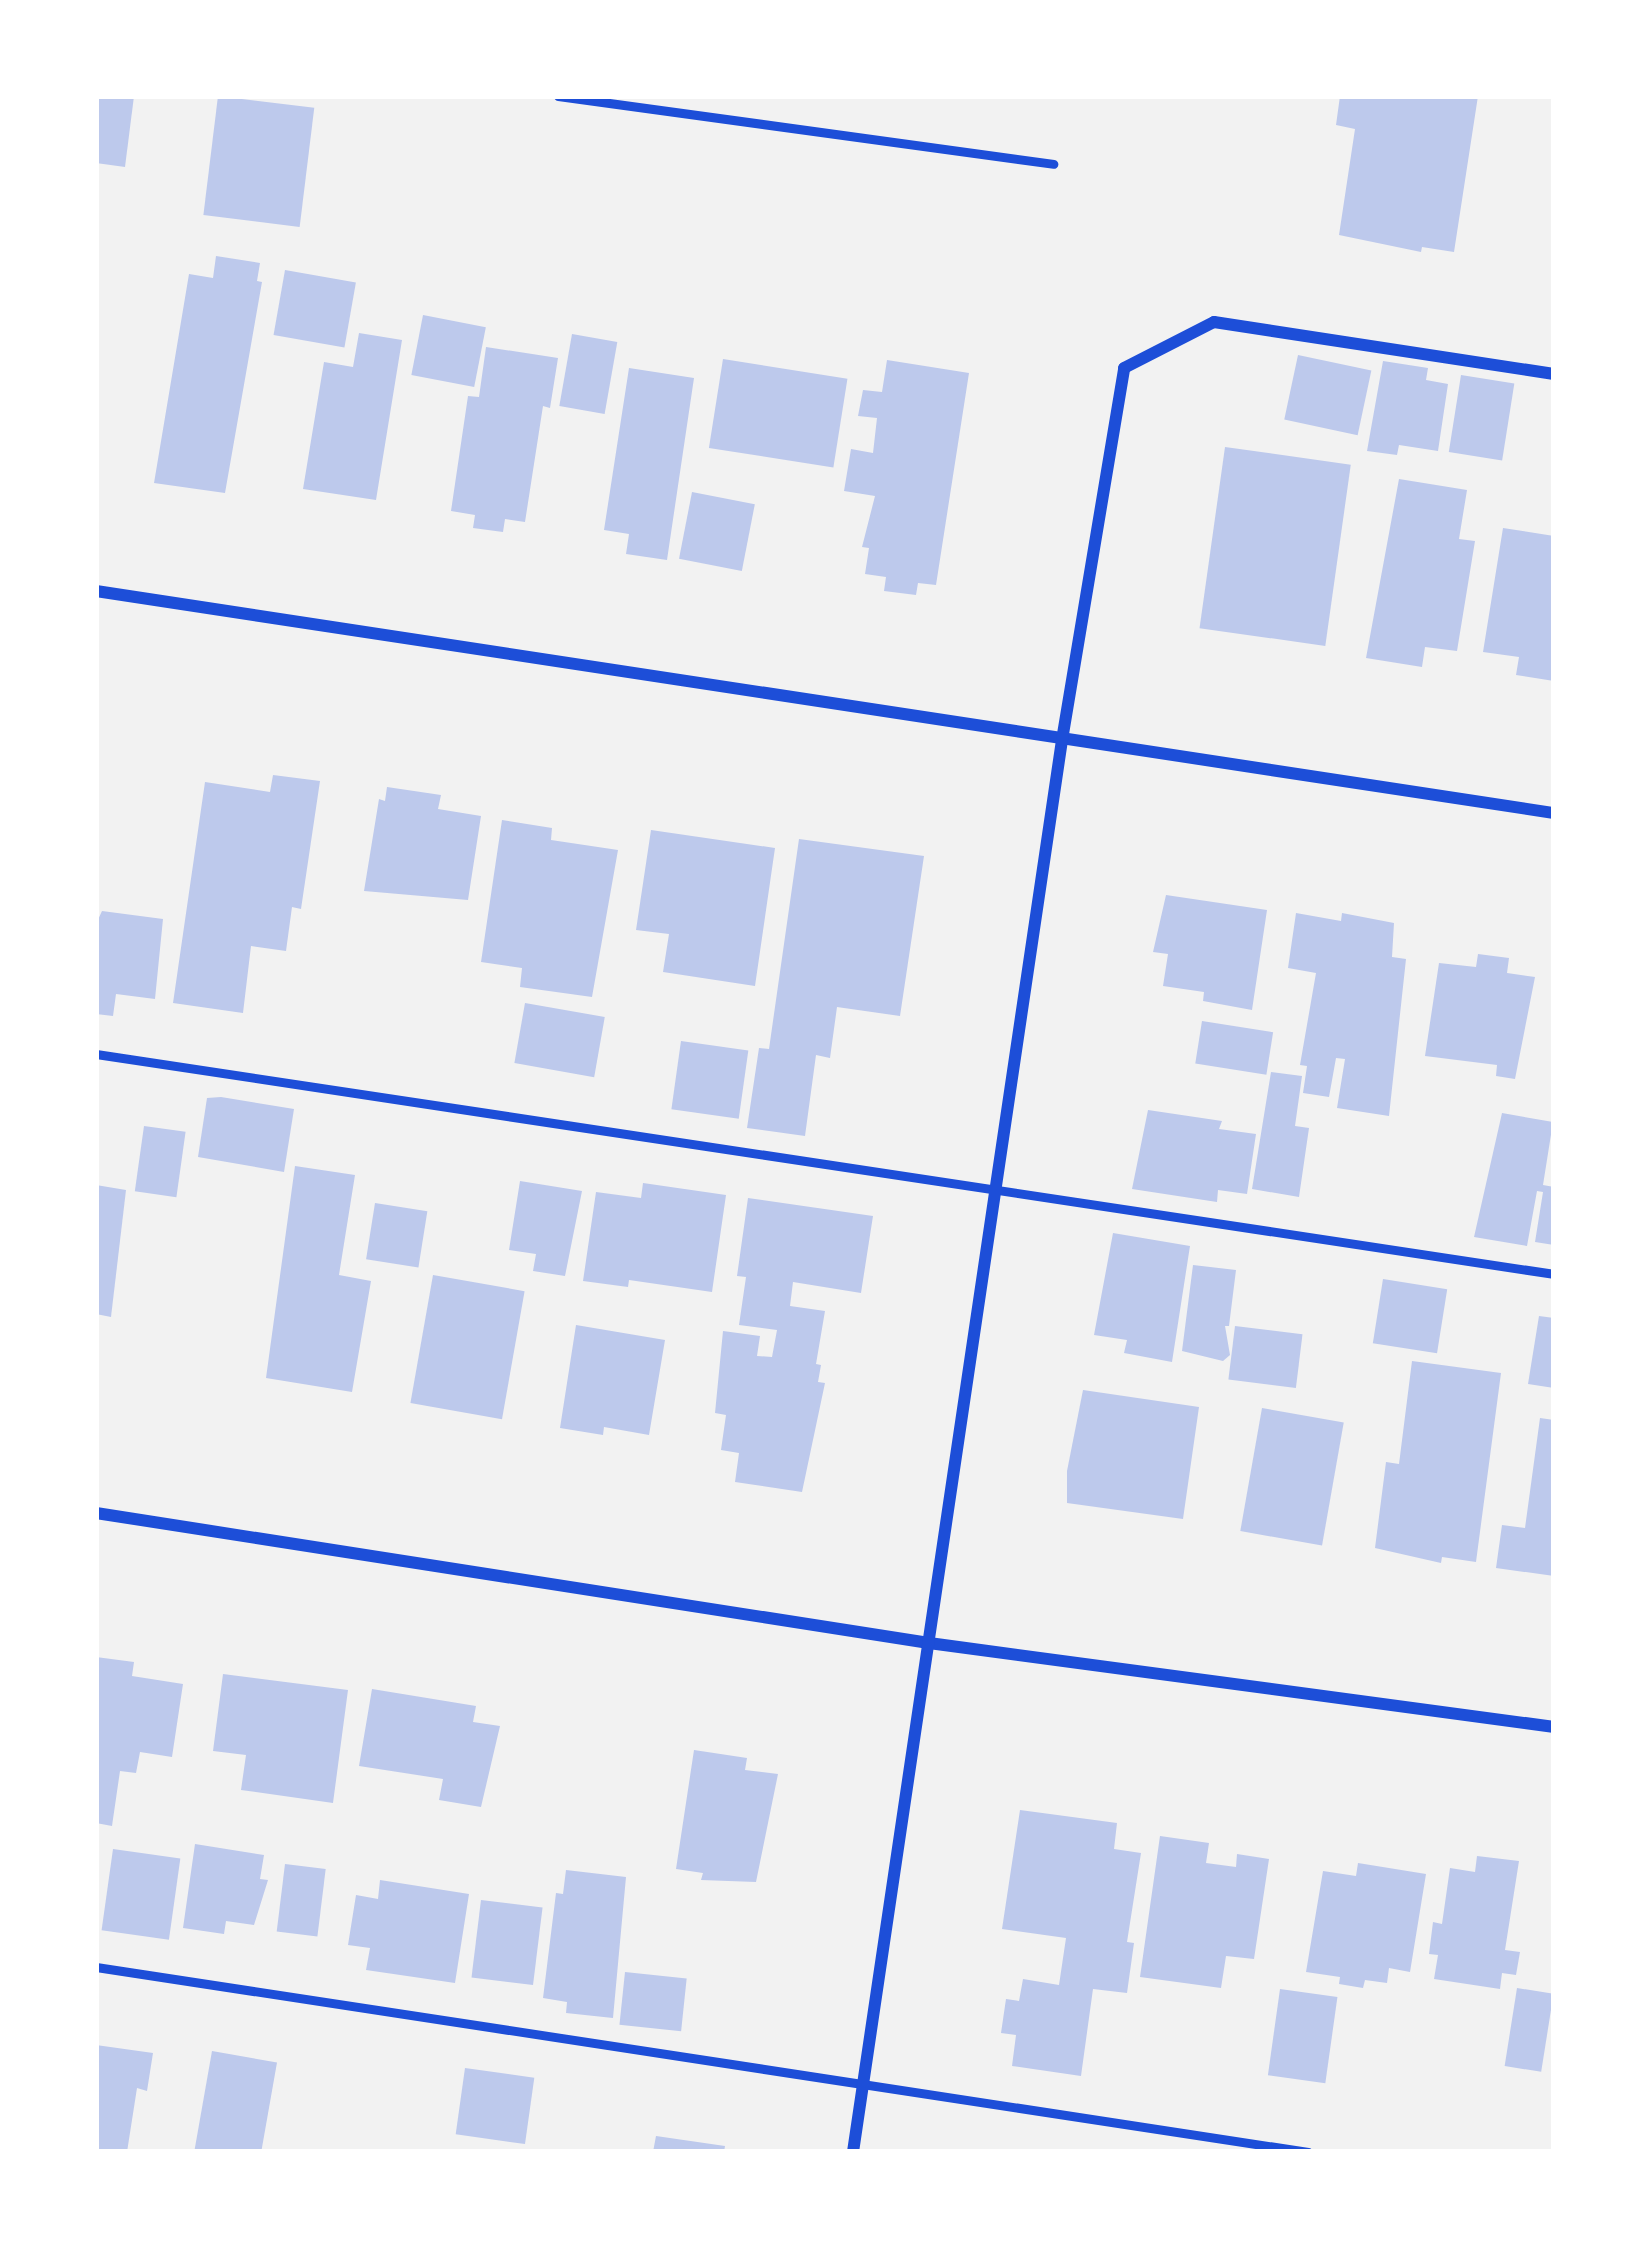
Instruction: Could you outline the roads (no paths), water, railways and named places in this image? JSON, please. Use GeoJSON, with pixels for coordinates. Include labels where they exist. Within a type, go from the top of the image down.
{"type":"FeatureCollection","features":[{"type":"Feature","properties":{"kind":"street"},"geometry":{"type":"LineString","coordinates":[[853,2152],[1062,740],[1124,368],[1214,322],[1554,374]]}},
{"type":"Feature","properties":{"kind":"street"},"geometry":{"type":"LineString","coordinates":[[96,591],[1554,813]]}},
{"type":"Feature","properties":{"kind":"street"},"geometry":{"type":"LineString","coordinates":[[96,1513],[929,1643],[1554,1727]]}},
{"type":"Feature","properties":{"kind":"lane"},"geometry":{"type":"LineString","coordinates":[[558,96],[1053,164]]}},
{"type":"Feature","properties":{"kind":"lane"},"geometry":{"type":"LineString","coordinates":[[96,1054],[1554,1274]]}},
{"type":"Feature","properties":{"kind":"lane"},"geometry":{"type":"LineString","coordinates":[[96,1967],[1308,2152]]}}]}
